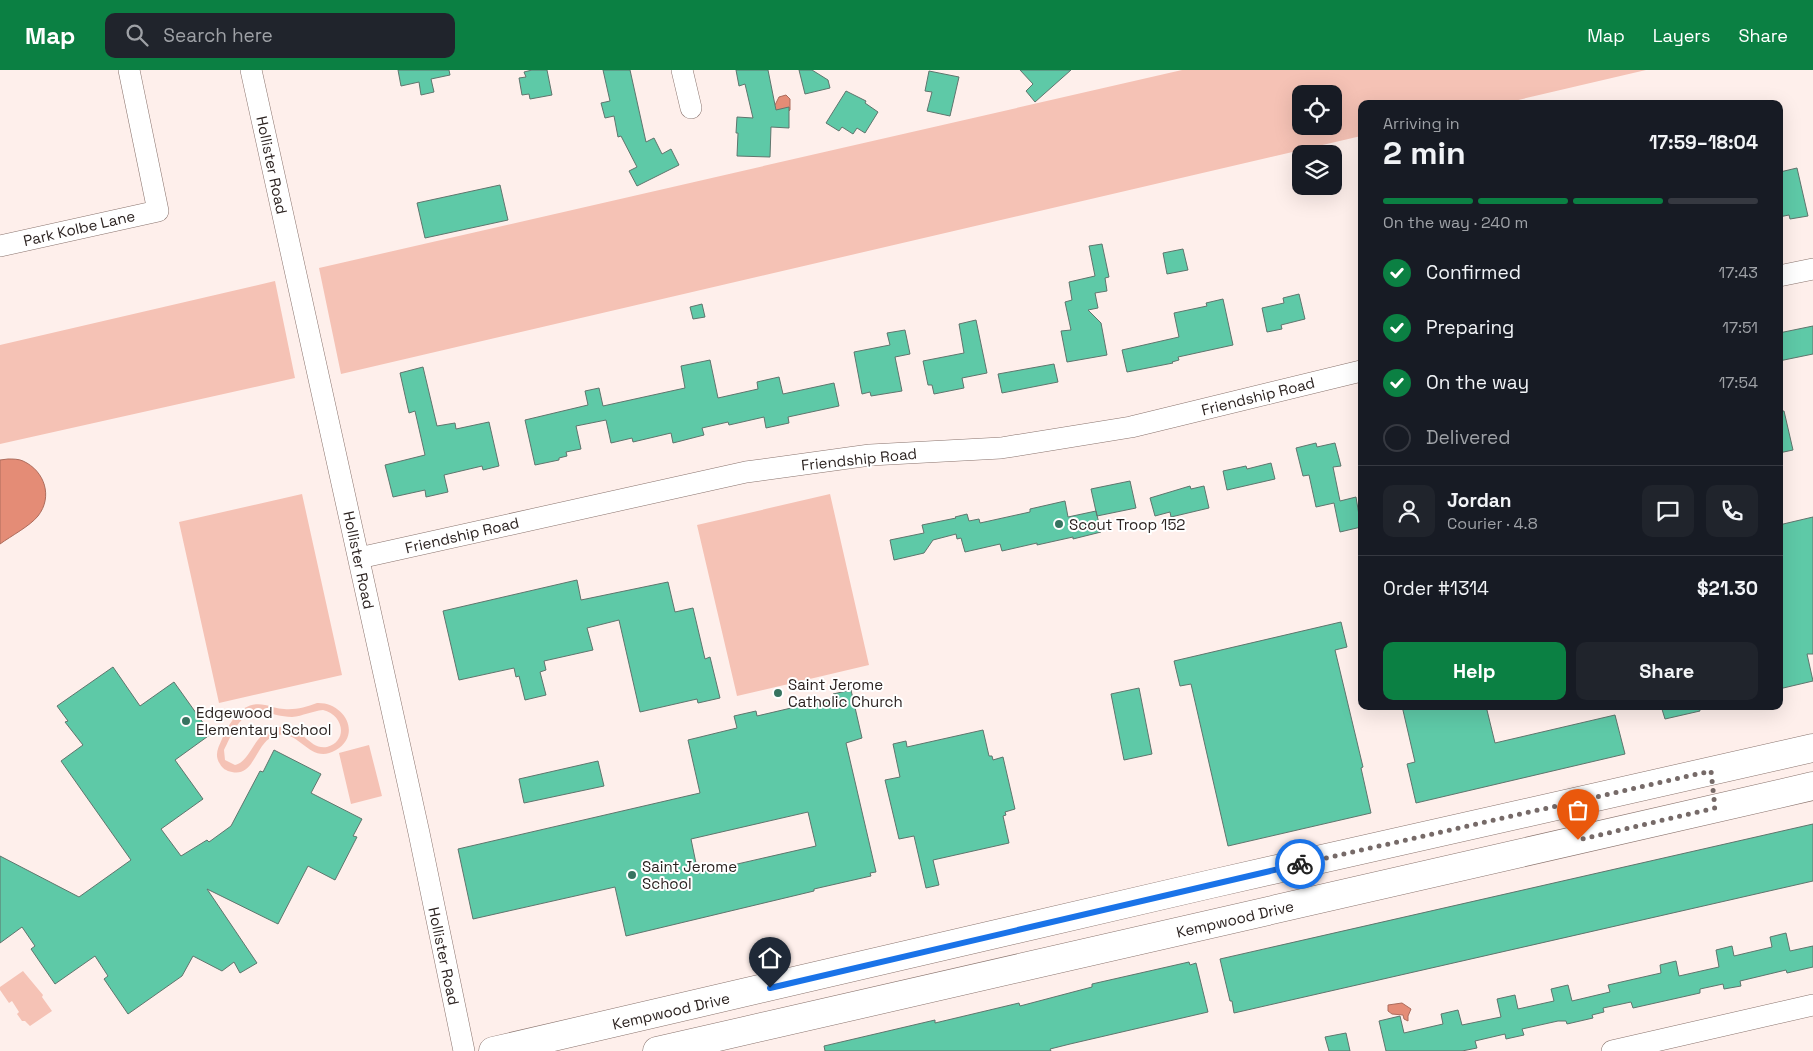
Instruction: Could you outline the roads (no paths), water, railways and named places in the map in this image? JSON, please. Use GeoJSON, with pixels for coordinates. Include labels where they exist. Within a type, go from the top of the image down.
{"type":"FeatureCollection","features":[{"type":"Feature","properties":{"kind":"main road","name":"Kempwood Drive"},"geometry":{"type":"LineString","coordinates":[[493,1051],[1813,748]]}},
{"type":"Feature","properties":{"kind":"main road"},"geometry":{"type":"LineString","coordinates":[[1711,771],[1715,808]]}},
{"type":"Feature","properties":{"kind":"main road","name":"Kempwood Drive"},"geometry":{"type":"LineString","coordinates":[[657,1051],[1813,786]]}},
{"type":"Feature","properties":{"kind":"main road"},"geometry":{"type":"LineString","coordinates":[[1458,828],[1462,866]]}},
{"type":"Feature","properties":{"kind":"main road"},"geometry":{"type":"LineString","coordinates":[[1057,920],[1062,958]]}},
{"type":"Feature","properties":{"kind":"main road"},"geometry":{"type":"LineString","coordinates":[[732,997],[738,1032]]}},
{"type":"Feature","properties":{"kind":"street","name":"Park Kolbe Lane"},"geometry":{"type":"LineString","coordinates":[[0,246],[158,211],[128,70]]}},
{"type":"Feature","properties":{"kind":"street","name":"Hollister Road"},"geometry":{"type":"LineString","coordinates":[[252,70],[419,833],[464,1051]]}},
{"type":"Feature","properties":{"kind":"street"},"geometry":{"type":"LineString","coordinates":[[682,70],[691,108]]}},
{"type":"Feature","properties":{"kind":"street"},"geometry":{"type":"LineString","coordinates":[[1783,275],[1813,269]]}},
{"type":"Feature","properties":{"kind":"street","name":"Friendship Road"},"geometry":{"type":"LineString","coordinates":[[359,558],[746,472],[870,455],[1011,447],[1131,427],[1358,372]]}},
{"type":"Feature","properties":{"kind":"street"},"geometry":{"type":"LineString","coordinates":[[1612,1051],[1813,1005]]}},
{"type":"Feature","properties":{"kind":"place","name":"Scout Troop 152"},"geometry":{"type":"Point","coordinates":[1059,524]}},
{"type":"Feature","properties":{"kind":"place","name":"Saint Jerome Catholic Church"},"geometry":{"type":"Point","coordinates":[778,693]}},
{"type":"Feature","properties":{"kind":"place","name":"Edgewood Elementary School"},"geometry":{"type":"Point","coordinates":[186,721]}},
{"type":"Feature","properties":{"kind":"place","name":"Saint Jerome School"},"geometry":{"type":"Point","coordinates":[632,875]}}]}
